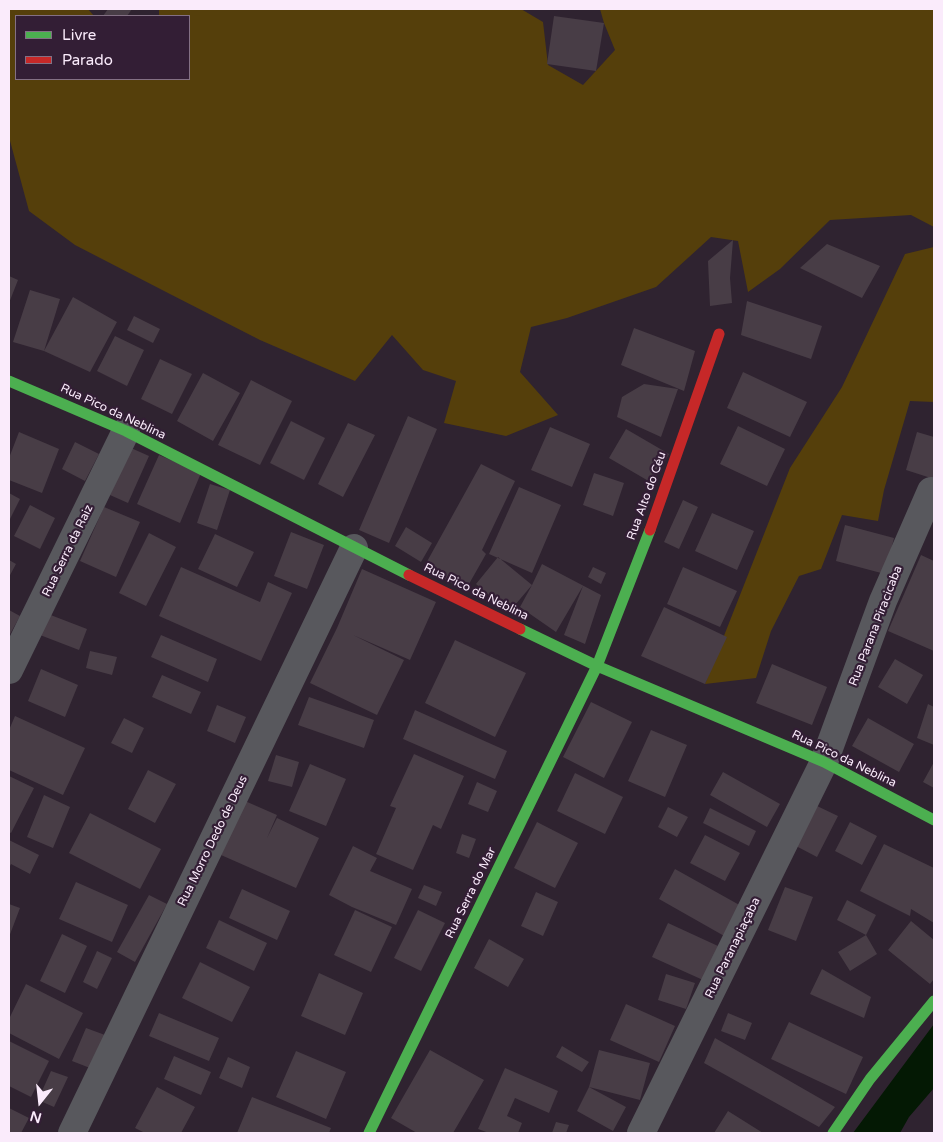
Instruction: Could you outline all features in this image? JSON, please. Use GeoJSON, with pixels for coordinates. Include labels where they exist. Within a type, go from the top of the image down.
{"type":"FeatureCollection","features":[{"type":"Feature","properties":{"kind":"street","name":"Rua Alto do Céu"},"geometry":{"type":"LineString","coordinates":[[597,666],[659,508],[719,334]]}},
{"type":"Feature","properties":{"kind":"street","name":"Rua Pico da Neblina"},"geometry":{"type":"LineString","coordinates":[[9,381],[126,431],[354,548],[597,666],[824,762],[934,820]]}},
{"type":"Feature","properties":{"kind":"street","name":"Rua Serra da Raiz"},"geometry":{"type":"LineString","coordinates":[[9,670],[126,431]]}},
{"type":"Feature","properties":{"kind":"street","name":"Rua Parana Piracicaba"},"geometry":{"type":"LineString","coordinates":[[824,762],[883,601],[931,491]]}},
{"type":"Feature","properties":{"kind":"street","name":"Rua Morro Dedo de Deus"},"geometry":{"type":"LineString","coordinates":[[72,1133],[354,548]]}},
{"type":"Feature","properties":{"kind":"street","name":"Rua Serra do Mar"},"geometry":{"type":"LineString","coordinates":[[369,1133],[597,666]]}},
{"type":"Feature","properties":{"kind":"street","name":"Rua Paranapiaçaba"},"geometry":{"type":"LineString","coordinates":[[642,1133],[824,762]]}},
{"type":"Feature","properties":{"kind":"street"},"geometry":{"type":"LineString","coordinates":[[833,1133],[870,1079],[934,1001]]}},
{"type":"Feature","properties":{"kind":"shaded area"},"geometry":{"type":"Polygon","coordinates":[[[9,9],[88,9],[93,15],[15,15],[15,80],[190,80],[190,15],[159,15],[159,9],[521,9],[543,22],[548,65],[583,85],[615,50],[600,9],[934,9],[934,227],[911,215],[830,220],[780,269],[748,292],[738,241],[711,237],[656,287],[567,318],[531,327],[520,372],[558,415],[506,436],[444,423],[456,381],[423,370],[392,335],[355,381],[260,340],[75,245],[29,211],[9,137],[9,9]]]}},
{"type":"Feature","properties":{"kind":"shaded area"},"geometry":{"type":"Polygon","coordinates":[[[934,247],[934,402],[910,401],[884,490],[878,521],[842,515],[821,569],[799,576],[771,631],[756,678],[705,684],[790,468],[842,387],[905,254],[934,247]]]}},
{"type":"Feature","properties":{"kind":"shaded area"},"geometry":{"type":"Polygon","coordinates":[[[934,1024],[934,1088],[909,1117],[900,1133],[853,1133],[934,1024]]]}},
{"type":"Feature","properties":{"kind":"building"},"geometry":{"type":"Polygon","coordinates":[[[108,9],[132,9],[128,15],[104,15],[108,9]]]}},
{"type":"Feature","properties":{"kind":"building"},"geometry":{"type":"Polygon","coordinates":[[[554,16],[604,23],[596,71],[547,64],[554,16]]]}},
{"type":"Feature","properties":{"kind":"building"},"geometry":{"type":"Polygon","coordinates":[[[733,240],[730,278],[732,303],[710,306],[708,261],[733,240]]]}},
{"type":"Feature","properties":{"kind":"building"},"geometry":{"type":"Polygon","coordinates":[[[827,244],[880,266],[862,298],[800,268],[827,244]]]}},
{"type":"Feature","properties":{"kind":"building"},"geometry":{"type":"Polygon","coordinates":[[[9,276],[18,280],[9,303],[9,276]]]}},
{"type":"Feature","properties":{"kind":"building"},"geometry":{"type":"Polygon","coordinates":[[[30,290],[60,299],[44,351],[13,342],[30,290]]]}},
{"type":"Feature","properties":{"kind":"building"},"geometry":{"type":"Polygon","coordinates":[[[73,297],[117,322],[90,372],[44,351],[73,297]]]}},
{"type":"Feature","properties":{"kind":"building"},"geometry":{"type":"Polygon","coordinates":[[[747,301],[822,326],[811,359],[741,335],[747,301]]]}},
{"type":"Feature","properties":{"kind":"building"},"geometry":{"type":"Polygon","coordinates":[[[134,316],[160,329],[153,343],[127,330],[134,316]]]}},
{"type":"Feature","properties":{"kind":"building"},"geometry":{"type":"Polygon","coordinates":[[[634,328],[695,351],[684,391],[621,365],[634,328]]]}},
{"type":"Feature","properties":{"kind":"building"},"geometry":{"type":"Polygon","coordinates":[[[115,336],[144,350],[127,386],[97,371],[115,336]]]}},
{"type":"Feature","properties":{"kind":"building"},"geometry":{"type":"Polygon","coordinates":[[[160,359],[192,374],[172,414],[141,399],[160,359]]]}},
{"type":"Feature","properties":{"kind":"building"},"geometry":{"type":"Polygon","coordinates":[[[743,372],[807,402],[790,437],[727,408],[743,372]]]}},
{"type":"Feature","properties":{"kind":"building"},"geometry":{"type":"Polygon","coordinates":[[[203,373],[240,393],[213,441],[177,421],[203,373]]]}},
{"type":"Feature","properties":{"kind":"building"},"geometry":{"type":"Polygon","coordinates":[[[251,380],[292,401],[260,465],[218,445],[251,380]]]}},
{"type":"Feature","properties":{"kind":"building"},"geometry":{"type":"Polygon","coordinates":[[[644,384],[678,389],[661,437],[617,417],[622,397],[644,384]]]}},
{"type":"Feature","properties":{"kind":"building"},"geometry":{"type":"Polygon","coordinates":[[[408,416],[437,429],[389,543],[359,530],[408,416]]]}},
{"type":"Feature","properties":{"kind":"building"},"geometry":{"type":"Polygon","coordinates":[[[291,421],[325,438],[304,480],[270,463],[291,421]]]}},
{"type":"Feature","properties":{"kind":"building"},"geometry":{"type":"Polygon","coordinates":[[[348,423],[375,435],[343,497],[318,484],[348,423]]]}},
{"type":"Feature","properties":{"kind":"building"},"geometry":{"type":"Polygon","coordinates":[[[738,426],[785,449],[767,486],[720,464],[738,426]]]}},
{"type":"Feature","properties":{"kind":"building"},"geometry":{"type":"Polygon","coordinates":[[[550,427],[590,444],[572,487],[531,470],[550,427]]]}},
{"type":"Feature","properties":{"kind":"building"},"geometry":{"type":"Polygon","coordinates":[[[626,429],[669,454],[652,483],[609,458],[626,429]]]}},
{"type":"Feature","properties":{"kind":"building"},"geometry":{"type":"Polygon","coordinates":[[[19,432],[59,449],[42,493],[9,480],[9,458],[19,432]]]}},
{"type":"Feature","properties":{"kind":"building"},"geometry":{"type":"Polygon","coordinates":[[[917,432],[934,437],[934,479],[906,470],[917,432]]]}},
{"type":"Feature","properties":{"kind":"building"},"geometry":{"type":"Polygon","coordinates":[[[75,442],[99,454],[85,481],[62,469],[75,442]]]}},
{"type":"Feature","properties":{"kind":"building"},"geometry":{"type":"Polygon","coordinates":[[[131,448],[149,456],[128,503],[110,495],[131,448]]]}},
{"type":"Feature","properties":{"kind":"building"},"geometry":{"type":"Polygon","coordinates":[[[159,455],[201,473],[180,523],[137,504],[159,455]]]}},
{"type":"Feature","properties":{"kind":"building"},"geometry":{"type":"Polygon","coordinates":[[[481,464],[515,481],[482,550],[486,554],[465,591],[424,567],[481,464]]]}},
{"type":"Feature","properties":{"kind":"building"},"geometry":{"type":"Polygon","coordinates":[[[594,473],[624,483],[613,516],[583,505],[594,473]]]}},
{"type":"Feature","properties":{"kind":"building"},"geometry":{"type":"Polygon","coordinates":[[[210,484],[230,490],[217,530],[197,523],[210,484]]]}},
{"type":"Feature","properties":{"kind":"building"},"geometry":{"type":"Polygon","coordinates":[[[519,487],[561,505],[532,573],[489,554],[519,487]]]}},
{"type":"Feature","properties":{"kind":"building"},"geometry":{"type":"Polygon","coordinates":[[[9,493],[20,499],[9,521],[9,493]]]}},
{"type":"Feature","properties":{"kind":"building"},"geometry":{"type":"Polygon","coordinates":[[[683,500],[698,507],[679,549],[664,542],[683,500]]]}},
{"type":"Feature","properties":{"kind":"building"},"geometry":{"type":"Polygon","coordinates":[[[30,505],[55,518],[40,549],[14,536],[30,505]]]}},
{"type":"Feature","properties":{"kind":"building"},"geometry":{"type":"Polygon","coordinates":[[[104,507],[140,522],[116,577],[80,561],[104,507]]]}},
{"type":"Feature","properties":{"kind":"building"},"geometry":{"type":"Polygon","coordinates":[[[712,513],[754,531],[737,570],[695,551],[712,513]]]}},
{"type":"Feature","properties":{"kind":"building"},"geometry":{"type":"Polygon","coordinates":[[[845,525],[894,538],[885,574],[836,561],[845,525]]]}},
{"type":"Feature","properties":{"kind":"building"},"geometry":{"type":"Polygon","coordinates":[[[406,527],[432,543],[421,562],[395,546],[406,527]]]}},
{"type":"Feature","properties":{"kind":"building"},"geometry":{"type":"Polygon","coordinates":[[[291,532],[324,545],[307,589],[274,576],[291,532]]]}},
{"type":"Feature","properties":{"kind":"building"},"geometry":{"type":"Polygon","coordinates":[[[149,533],[176,547],[146,606],[119,593],[149,533]]]}},
{"type":"Feature","properties":{"kind":"building"},"geometry":{"type":"Polygon","coordinates":[[[215,534],[254,552],[237,587],[198,569],[215,534]]]}},
{"type":"Feature","properties":{"kind":"building"},"geometry":{"type":"Polygon","coordinates":[[[921,555],[934,561],[934,651],[888,631],[921,555]]]}},
{"type":"Feature","properties":{"kind":"building"},"geometry":{"type":"Polygon","coordinates":[[[498,557],[532,585],[509,612],[476,584],[498,557]]]}},
{"type":"Feature","properties":{"kind":"building"},"geometry":{"type":"Polygon","coordinates":[[[9,560],[16,564],[9,577],[9,560]]]}},
{"type":"Feature","properties":{"kind":"building"},"geometry":{"type":"Polygon","coordinates":[[[542,564],[601,595],[585,644],[564,635],[583,586],[556,632],[520,607],[542,564]]]}},
{"type":"Feature","properties":{"kind":"building"},"geometry":{"type":"Polygon","coordinates":[[[181,567],[260,602],[268,582],[292,593],[261,661],[159,616],[181,567]]]}},
{"type":"Feature","properties":{"kind":"building"},"geometry":{"type":"Polygon","coordinates":[[[593,567],[606,573],[601,584],[588,577],[593,567]]]}},
{"type":"Feature","properties":{"kind":"building"},"geometry":{"type":"Polygon","coordinates":[[[683,567],[737,591],[720,627],[667,604],[683,567]]]}},
{"type":"Feature","properties":{"kind":"building"},"geometry":{"type":"Polygon","coordinates":[[[362,569],[436,602],[410,660],[353,635],[404,660],[377,715],[310,683],[337,628],[362,569]]]}},
{"type":"Feature","properties":{"kind":"building"},"geometry":{"type":"Polygon","coordinates":[[[664,607],[727,637],[705,684],[641,656],[664,607]]]}},
{"type":"Feature","properties":{"kind":"building"},"geometry":{"type":"Polygon","coordinates":[[[9,610],[20,616],[9,636],[9,610]]]}},
{"type":"Feature","properties":{"kind":"building"},"geometry":{"type":"Polygon","coordinates":[[[48,614],[87,629],[79,650],[40,635],[48,614]]]}},
{"type":"Feature","properties":{"kind":"building"},"geometry":{"type":"Polygon","coordinates":[[[161,635],[217,659],[208,682],[151,657],[161,635]]]}},
{"type":"Feature","properties":{"kind":"building"},"geometry":{"type":"Polygon","coordinates":[[[455,640],[526,673],[495,737],[425,703],[455,640]]]}},
{"type":"Feature","properties":{"kind":"building"},"geometry":{"type":"Polygon","coordinates":[[[90,651],[117,657],[112,675],[86,668],[90,651]]]}},
{"type":"Feature","properties":{"kind":"building"},"geometry":{"type":"Polygon","coordinates":[[[895,659],[923,675],[907,704],[878,687],[895,659]]]}},
{"type":"Feature","properties":{"kind":"building"},"geometry":{"type":"Polygon","coordinates":[[[772,664],[827,687],[812,725],[756,703],[772,664]]]}},
{"type":"Feature","properties":{"kind":"building"},"geometry":{"type":"Polygon","coordinates":[[[41,669],[78,685],[65,717],[28,701],[41,669]]]}},
{"type":"Feature","properties":{"kind":"building"},"geometry":{"type":"Polygon","coordinates":[[[162,675],[201,692],[191,714],[152,697],[162,675]]]}},
{"type":"Feature","properties":{"kind":"building"},"geometry":{"type":"Polygon","coordinates":[[[309,697],[374,720],[364,748],[298,725],[309,697]]]}},
{"type":"Feature","properties":{"kind":"building"},"geometry":{"type":"Polygon","coordinates":[[[591,702],[632,722],[604,778],[563,757],[591,702]]]}},
{"type":"Feature","properties":{"kind":"building"},"geometry":{"type":"Polygon","coordinates":[[[928,704],[934,707],[934,745],[917,738],[928,704]]]}},
{"type":"Feature","properties":{"kind":"building"},"geometry":{"type":"Polygon","coordinates":[[[217,705],[246,717],[235,743],[207,731],[217,705]]]}},
{"type":"Feature","properties":{"kind":"building"},"geometry":{"type":"Polygon","coordinates":[[[415,710],[507,751],[495,779],[403,739],[415,710]]]}},
{"type":"Feature","properties":{"kind":"building"},"geometry":{"type":"Polygon","coordinates":[[[15,716],[85,748],[63,795],[9,770],[9,730],[15,716]]]}},
{"type":"Feature","properties":{"kind":"building"},"geometry":{"type":"Polygon","coordinates":[[[124,718],[144,728],[132,753],[111,743],[124,718]]]}},
{"type":"Feature","properties":{"kind":"building"},"geometry":{"type":"Polygon","coordinates":[[[868,718],[914,744],[899,772],[852,746],[868,718]]]}},
{"type":"Feature","properties":{"kind":"building"},"geometry":{"type":"Polygon","coordinates":[[[651,730],[687,745],[665,797],[628,781],[651,730]]]}},
{"type":"Feature","properties":{"kind":"building"},"geometry":{"type":"Polygon","coordinates":[[[414,754],[464,776],[441,829],[433,825],[413,870],[376,854],[396,808],[390,806],[414,754]]]}},
{"type":"Feature","properties":{"kind":"building"},"geometry":{"type":"Polygon","coordinates":[[[276,755],[299,762],[292,787],[268,781],[276,755]]]}},
{"type":"Feature","properties":{"kind":"building"},"geometry":{"type":"Polygon","coordinates":[[[934,762],[934,788],[923,782],[934,762]]]}},
{"type":"Feature","properties":{"kind":"building"},"geometry":{"type":"Polygon","coordinates":[[[310,764],[346,779],[326,826],[289,811],[310,764]]]}},
{"type":"Feature","properties":{"kind":"building"},"geometry":{"type":"Polygon","coordinates":[[[148,770],[176,784],[155,823],[128,809],[148,770]]]}},
{"type":"Feature","properties":{"kind":"building"},"geometry":{"type":"Polygon","coordinates":[[[723,772],[780,804],[767,827],[710,795],[723,772]]]}},
{"type":"Feature","properties":{"kind":"building"},"geometry":{"type":"Polygon","coordinates":[[[575,773],[623,797],[605,834],[557,811],[575,773]]]}},
{"type":"Feature","properties":{"kind":"building"},"geometry":{"type":"Polygon","coordinates":[[[9,776],[34,788],[11,833],[9,832],[9,776]]]}},
{"type":"Feature","properties":{"kind":"building"},"geometry":{"type":"Polygon","coordinates":[[[477,782],[497,791],[488,812],[468,804],[477,782]]]}},
{"type":"Feature","properties":{"kind":"building"},"geometry":{"type":"Polygon","coordinates":[[[44,795],[70,807],[53,848],[27,837],[44,795]]]}},
{"type":"Feature","properties":{"kind":"building"},"geometry":{"type":"Polygon","coordinates":[[[245,801],[277,815],[267,838],[277,818],[319,838],[296,888],[221,855],[245,801]]]}},
{"type":"Feature","properties":{"kind":"building"},"geometry":{"type":"Polygon","coordinates":[[[817,806],[838,816],[817,857],[796,846],[817,806]]]}},
{"type":"Feature","properties":{"kind":"building"},"geometry":{"type":"Polygon","coordinates":[[[668,807],[688,817],[677,837],[658,827],[668,807]]]}},
{"type":"Feature","properties":{"kind":"building"},"geometry":{"type":"Polygon","coordinates":[[[710,808],[756,831],[749,846],[703,823],[710,808]]]}},
{"type":"Feature","properties":{"kind":"building"},"geometry":{"type":"Polygon","coordinates":[[[90,813],[161,849],[140,889],[69,853],[90,813]]]}},
{"type":"Feature","properties":{"kind":"building"},"geometry":{"type":"Polygon","coordinates":[[[537,822],[578,843],[555,888],[514,868],[537,822]]]}},
{"type":"Feature","properties":{"kind":"building"},"geometry":{"type":"Polygon","coordinates":[[[850,822],[877,836],[862,865],[835,851],[850,822]]]}},
{"type":"Feature","properties":{"kind":"building"},"geometry":{"type":"Polygon","coordinates":[[[462,834],[476,839],[469,858],[456,853],[462,834]]]}},
{"type":"Feature","properties":{"kind":"building"},"geometry":{"type":"Polygon","coordinates":[[[705,835],[740,853],[725,881],[690,863],[705,835]]]}},
{"type":"Feature","properties":{"kind":"building"},"geometry":{"type":"Polygon","coordinates":[[[9,840],[39,855],[30,874],[11,864],[9,868],[9,840]]]}},
{"type":"Feature","properties":{"kind":"building"},"geometry":{"type":"Polygon","coordinates":[[[884,844],[934,868],[934,923],[911,909],[910,916],[860,891],[884,844]]]}},
{"type":"Feature","properties":{"kind":"building"},"geometry":{"type":"Polygon","coordinates":[[[353,846],[377,858],[370,871],[412,889],[396,925],[352,907],[329,895],[353,846]]]}},
{"type":"Feature","properties":{"kind":"building"},"geometry":{"type":"Polygon","coordinates":[[[675,869],[743,907],[726,937],[659,899],[675,869]]]}},
{"type":"Feature","properties":{"kind":"building"},"geometry":{"type":"Polygon","coordinates":[[[76,882],[128,905],[112,942],[59,919],[76,882]]]}},
{"type":"Feature","properties":{"kind":"building"},"geometry":{"type":"Polygon","coordinates":[[[424,885],[442,892],[436,906],[418,898],[424,885]]]}},
{"type":"Feature","properties":{"kind":"building"},"geometry":{"type":"Polygon","coordinates":[[[785,887],[813,897],[796,941],[768,930],[785,887]]]}},
{"type":"Feature","properties":{"kind":"building"},"geometry":{"type":"Polygon","coordinates":[[[242,889],[290,911],[277,940],[229,918],[242,889]]]}},
{"type":"Feature","properties":{"kind":"building"},"geometry":{"type":"Polygon","coordinates":[[[536,892],[558,902],[543,936],[521,926],[536,892]]]}},
{"type":"Feature","properties":{"kind":"building"},"geometry":{"type":"Polygon","coordinates":[[[149,895],[167,904],[135,962],[117,952],[149,895]]]}},
{"type":"Feature","properties":{"kind":"building"},"geometry":{"type":"Polygon","coordinates":[[[847,900],[876,915],[866,935],[837,920],[847,900]]]}},
{"type":"Feature","properties":{"kind":"building"},"geometry":{"type":"Polygon","coordinates":[[[9,904],[20,908],[9,937],[9,904]]]}},
{"type":"Feature","properties":{"kind":"building"},"geometry":{"type":"Polygon","coordinates":[[[355,910],[392,927],[371,972],[334,955],[355,910]]]}},
{"type":"Feature","properties":{"kind":"building"},"geometry":{"type":"Polygon","coordinates":[[[418,910],[445,923],[421,971],[394,958],[418,910]]]}},
{"type":"Feature","properties":{"kind":"building"},"geometry":{"type":"Polygon","coordinates":[[[219,920],[267,943],[254,971],[206,948],[219,920]]]}},
{"type":"Feature","properties":{"kind":"building"},"geometry":{"type":"Polygon","coordinates":[[[911,921],[934,940],[934,979],[930,984],[888,950],[911,921]]]}},
{"type":"Feature","properties":{"kind":"building"},"geometry":{"type":"Polygon","coordinates":[[[668,923],[718,946],[703,980],[652,957],[668,923]]]}},
{"type":"Feature","properties":{"kind":"building"},"geometry":{"type":"Polygon","coordinates":[[[62,934],[87,946],[65,993],[40,981],[62,934]]]}},
{"type":"Feature","properties":{"kind":"building"},"geometry":{"type":"Polygon","coordinates":[[[866,935],[877,954],[850,971],[838,952],[866,935]]]}},
{"type":"Feature","properties":{"kind":"building"},"geometry":{"type":"Polygon","coordinates":[[[489,939],[524,959],[508,987],[474,968],[489,939]]]}},
{"type":"Feature","properties":{"kind":"building"},"geometry":{"type":"Polygon","coordinates":[[[97,951],[112,958],[97,989],[83,982],[97,951]]]}},
{"type":"Feature","properties":{"kind":"building"},"geometry":{"type":"Polygon","coordinates":[[[200,962],[250,987],[232,1022],[182,998],[200,962]]]}},
{"type":"Feature","properties":{"kind":"building"},"geometry":{"type":"Polygon","coordinates":[[[822,969],[871,997],[864,1018],[810,994],[822,969]]]}},
{"type":"Feature","properties":{"kind":"building"},"geometry":{"type":"Polygon","coordinates":[[[319,973],[363,993],[345,1035],[301,1016],[319,973]]]}},
{"type":"Feature","properties":{"kind":"building"},"geometry":{"type":"Polygon","coordinates":[[[666,974],[695,983],[686,1009],[658,1000],[666,974]]]}},
{"type":"Feature","properties":{"kind":"building"},"geometry":{"type":"Polygon","coordinates":[[[26,984],[83,1013],[59,1059],[9,1033],[9,1019],[26,984]]]}},
{"type":"Feature","properties":{"kind":"building"},"geometry":{"type":"Polygon","coordinates":[[[626,1004],[675,1026],[659,1062],[610,1040],[626,1004]]]}},
{"type":"Feature","properties":{"kind":"building"},"geometry":{"type":"Polygon","coordinates":[[[159,1013],[219,1038],[209,1061],[149,1036],[159,1013]]]}},
{"type":"Feature","properties":{"kind":"building"},"geometry":{"type":"Polygon","coordinates":[[[728,1013],[752,1023],[745,1040],[721,1031],[728,1013]]]}},
{"type":"Feature","properties":{"kind":"building"},"geometry":{"type":"Polygon","coordinates":[[[789,1022],[863,1057],[846,1094],[771,1059],[789,1022]]]}},
{"type":"Feature","properties":{"kind":"building"},"geometry":{"type":"Polygon","coordinates":[[[86,1028],[105,1035],[90,1068],[72,1061],[86,1028]]]}},
{"type":"Feature","properties":{"kind":"building"},"geometry":{"type":"Polygon","coordinates":[[[715,1038],[835,1107],[819,1127],[704,1063],[715,1038]]]}},
{"type":"Feature","properties":{"kind":"building"},"geometry":{"type":"Polygon","coordinates":[[[9,1041],[49,1061],[31,1097],[9,1086],[9,1041]]]}},
{"type":"Feature","properties":{"kind":"building"},"geometry":{"type":"Polygon","coordinates":[[[562,1046],[589,1062],[582,1072],[556,1057],[562,1046]]]}},
{"type":"Feature","properties":{"kind":"building"},"geometry":{"type":"Polygon","coordinates":[[[430,1050],[484,1080],[453,1133],[417,1133],[391,1118],[430,1050]]]}},
{"type":"Feature","properties":{"kind":"building"},"geometry":{"type":"Polygon","coordinates":[[[599,1050],[650,1063],[640,1100],[589,1087],[599,1050]]]}},
{"type":"Feature","properties":{"kind":"building"},"geometry":{"type":"Polygon","coordinates":[[[296,1051],[346,1072],[326,1119],[276,1097],[296,1051]]]}},
{"type":"Feature","properties":{"kind":"building"},"geometry":{"type":"Polygon","coordinates":[[[174,1056],[211,1072],[201,1095],[164,1079],[174,1056]]]}},
{"type":"Feature","properties":{"kind":"building"},"geometry":{"type":"Polygon","coordinates":[[[228,1057],[250,1067],[242,1088],[219,1078],[228,1057]]]}},
{"type":"Feature","properties":{"kind":"building"},"geometry":{"type":"Polygon","coordinates":[[[505,1068],[558,1091],[549,1113],[515,1098],[507,1116],[522,1123],[518,1133],[489,1133],[478,1129],[505,1068]]]}},
{"type":"Feature","properties":{"kind":"building"},"geometry":{"type":"Polygon","coordinates":[[[51,1071],[68,1077],[54,1107],[38,1100],[51,1071]]]}},
{"type":"Feature","properties":{"kind":"building"},"geometry":{"type":"Polygon","coordinates":[[[157,1087],[195,1107],[181,1133],[145,1133],[135,1128],[157,1087]]]}},
{"type":"Feature","properties":{"kind":"building"},"geometry":{"type":"Polygon","coordinates":[[[589,1087],[626,1107],[613,1131],[577,1111],[589,1087]]]}},
{"type":"Feature","properties":{"kind":"building"},"geometry":{"type":"Polygon","coordinates":[[[252,1097],[331,1128],[329,1133],[237,1133],[252,1097]]]}},
{"type":"Feature","properties":{"kind":"building"},"geometry":{"type":"Polygon","coordinates":[[[9,1108],[29,1118],[21,1133],[9,1133],[9,1108]]]}},
{"type":"Feature","properties":{"kind":"building"},"geometry":{"type":"Polygon","coordinates":[[[728,1111],[763,1133],[714,1133],[728,1111]]]}},
{"type":"Feature","properties":{"kind":"building"},"geometry":{"type":"Polygon","coordinates":[[[556,1122],[569,1125],[566,1133],[552,1133],[556,1122]]]}},
{"type":"Feature","properties":{"kind":"traffic: fast"},"geometry":{"type":"LineString","coordinates":[[9,381],[126,431],[409,575]]}},
{"type":"Feature","properties":{"kind":"traffic: fast"},"geometry":{"type":"LineString","coordinates":[[369,1133],[597,666],[650,530]]}},
{"type":"Feature","properties":{"kind":"traffic: fast"},"geometry":{"type":"LineString","coordinates":[[520,629],[597,666],[824,762],[934,820]]}},
{"type":"Feature","properties":{"kind":"traffic: fast"},"geometry":{"type":"LineString","coordinates":[[833,1133],[870,1079],[934,1001]]}},
{"type":"Feature","properties":{"kind":"traffic: jam"},"geometry":{"type":"LineString","coordinates":[[650,530],[719,334]]}},
{"type":"Feature","properties":{"kind":"traffic: jam"},"geometry":{"type":"LineString","coordinates":[[409,575],[520,629]]}}]}
